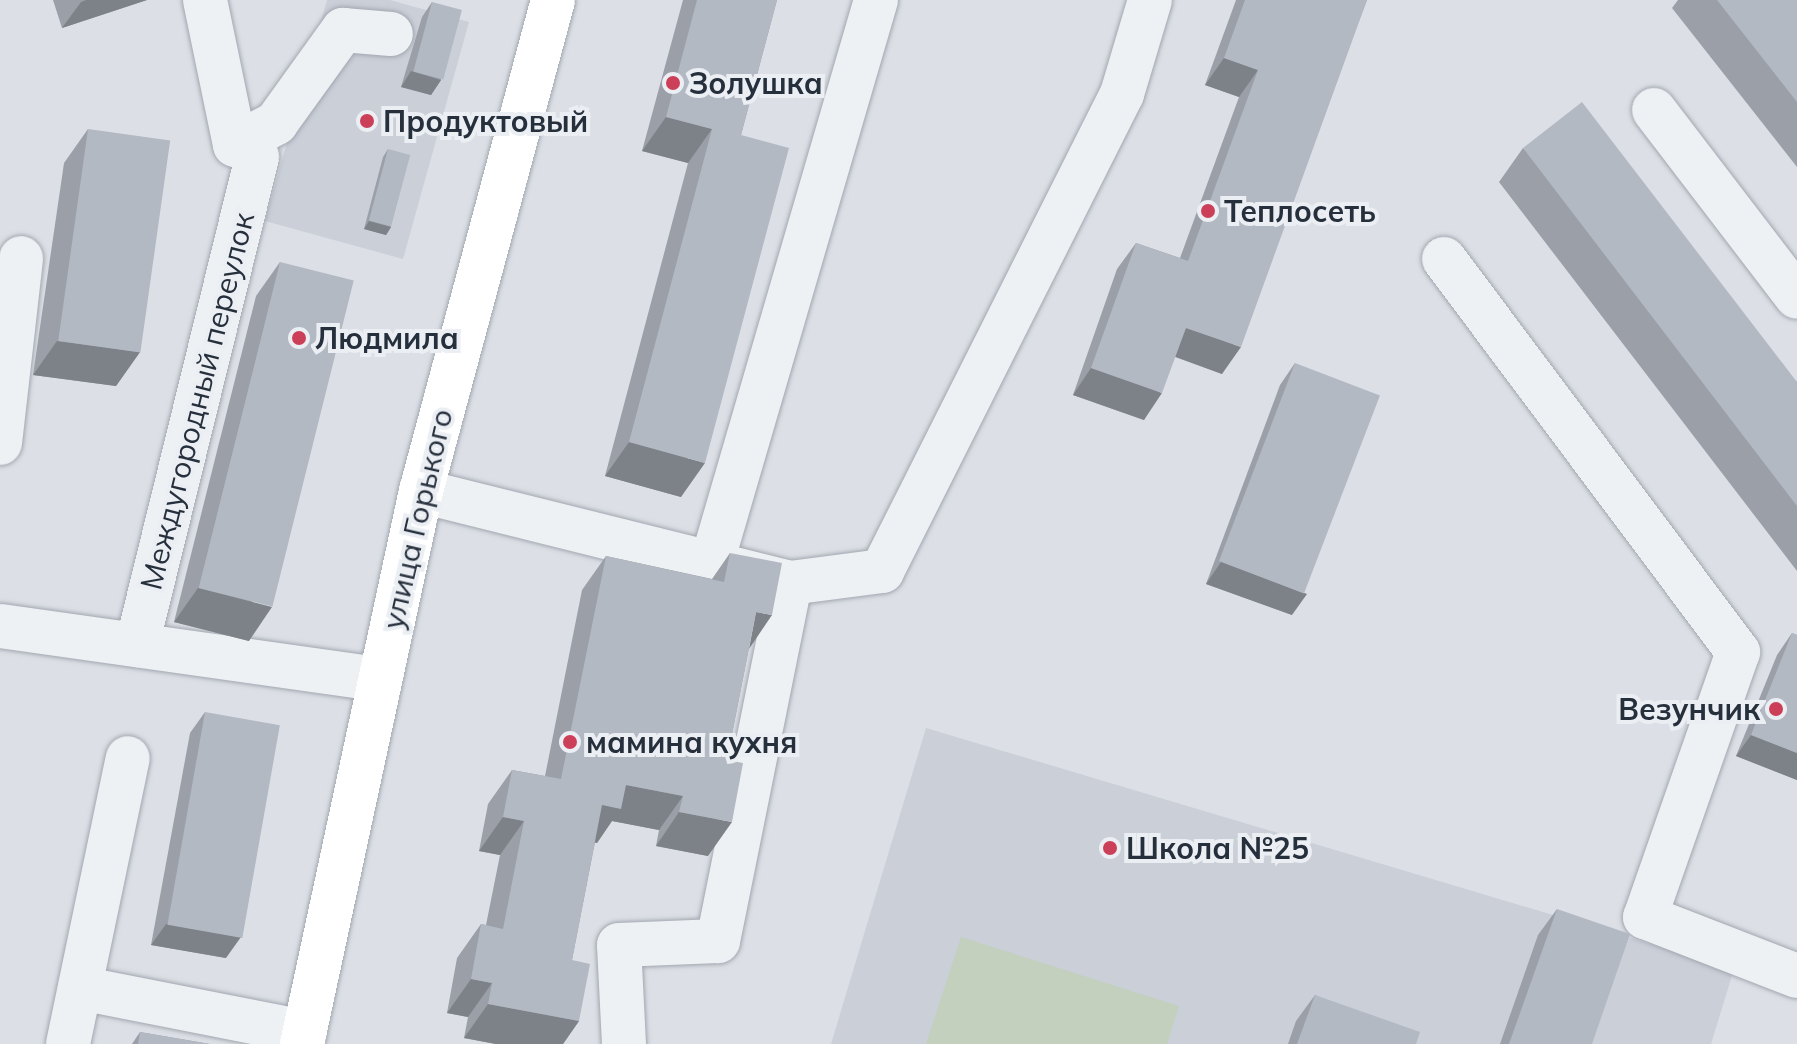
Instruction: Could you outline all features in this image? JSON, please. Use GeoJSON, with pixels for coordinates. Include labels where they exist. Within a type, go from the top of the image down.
{"type":"FeatureCollection","features":[{"type":"Feature","properties":{"kind":"main road","name":"улица Горького"},"geometry":{"type":"LineString","coordinates":[[304,1038],[421,491],[553,0]]}},
{"type":"Feature","properties":{"kind":"lane","name":"Междугородный переулок"},"geometry":{"type":"LineString","coordinates":[[137,645],[246,151],[205,0]]}},
{"type":"Feature","properties":{"kind":"lane"},"geometry":{"type":"LineString","coordinates":[[712,562],[876,0]]}},
{"type":"Feature","properties":{"kind":"lane"},"geometry":{"type":"LineString","coordinates":[[421,491],[790,583],[882,571],[1122,94],[1150,0]]}},
{"type":"Feature","properties":{"kind":"lane"},"geometry":{"type":"LineString","coordinates":[[246,151],[276,123],[343,30],[391,34]]}},
{"type":"Feature","properties":{"kind":"lane"},"geometry":{"type":"LineString","coordinates":[[1654,110],[1797,297]]}},
{"type":"Feature","properties":{"kind":"lane"},"geometry":{"type":"LineString","coordinates":[[0,443],[21,258]]}},
{"type":"Feature","properties":{"kind":"lane"},"geometry":{"type":"LineString","coordinates":[[1444,259],[1738,652],[1645,917],[1797,976]]}},
{"type":"Feature","properties":{"kind":"lane"},"geometry":{"type":"LineString","coordinates":[[624,1044],[619,945],[718,941],[790,583]]}},
{"type":"Feature","properties":{"kind":"lane"},"geometry":{"type":"LineString","coordinates":[[0,626],[379,679]]}},
{"type":"Feature","properties":{"kind":"lane"},"geometry":{"type":"LineString","coordinates":[[68,1044],[128,758]]}},
{"type":"Feature","properties":{"kind":"lane"},"geometry":{"type":"LineString","coordinates":[[80,988],[304,1038]]}},
{"type":"Feature","properties":{"kind":"shaded area","name":"Продуктовый"},"geometry":{"type":"Polygon","coordinates":[[[327,0],[390,0],[469,22],[403,259],[265,221],[327,0]]]}},
{"type":"Feature","properties":{"kind":"shaded area","name":"Школа №25"},"geometry":{"type":"Polygon","coordinates":[[[926,728],[1734,969],[1711,1044],[831,1044],[926,728]]]}},
{"type":"Feature","properties":{"kind":"green space"},"geometry":{"type":"Polygon","coordinates":[[[961,937],[1179,1006],[1167,1044],[926,1044],[961,937]]]}},
{"type":"Feature","properties":{"kind":"building"},"geometry":{"type":"Polygon","coordinates":[[[697,0],[777,0],[741,135],[789,148],[705,463],[629,442],[712,129],[666,117],[697,0]]]}},
{"type":"Feature","properties":{"kind":"building"},"geometry":{"type":"Polygon","coordinates":[[[1245,0],[1367,0],[1241,347],[1186,328],[1162,393],[1091,368],[1136,243],[1188,261],[1258,70],[1224,58],[1245,0]]]}},
{"type":"Feature","properties":{"kind":"building"},"geometry":{"type":"Polygon","coordinates":[[[1717,0],[1797,0],[1797,102],[1717,0]]]}},
{"type":"Feature","properties":{"kind":"building"},"geometry":{"type":"Polygon","coordinates":[[[432,2],[462,10],[443,80],[413,72],[432,2]]]}},
{"type":"Feature","properties":{"kind":"building"},"geometry":{"type":"Polygon","coordinates":[[[1582,102],[1797,382],[1797,506],[1523,148],[1582,102]]]}},
{"type":"Feature","properties":{"kind":"building"},"geometry":{"type":"Polygon","coordinates":[[[88,129],[170,141],[140,352],[58,341],[88,129]]]}},
{"type":"Feature","properties":{"kind":"building"},"geometry":{"type":"Polygon","coordinates":[[[388,149],[410,155],[391,226],[369,220],[388,149]]]}},
{"type":"Feature","properties":{"kind":"building"},"geometry":{"type":"Polygon","coordinates":[[[280,262],[354,280],[272,606],[199,588],[280,262]]]}},
{"type":"Feature","properties":{"kind":"building"},"geometry":{"type":"Polygon","coordinates":[[[1295,363],[1380,396],[1304,594],[1219,561],[1295,363]]]}},
{"type":"Feature","properties":{"kind":"building"},"geometry":{"type":"Polygon","coordinates":[[[730,553],[782,563],[772,615],[756,612],[727,760],[743,763],[732,822],[679,812],[683,796],[626,785],[621,809],[602,805],[572,960],[590,964],[579,1021],[488,1004],[492,983],[471,979],[481,924],[503,929],[524,821],[503,817],[512,770],[561,779],[606,556],[724,582],[730,553]]]}},
{"type":"Feature","properties":{"kind":"building"},"geometry":{"type":"Polygon","coordinates":[[[1792,633],[1797,635],[1797,753],[1751,735],[1792,633]]]}},
{"type":"Feature","properties":{"kind":"building"},"geometry":{"type":"Polygon","coordinates":[[[205,712],[280,725],[242,938],[167,925],[205,712]]]}},
{"type":"Feature","properties":{"kind":"building"},"geometry":{"type":"Polygon","coordinates":[[[1557,909],[1630,934],[1592,1044],[1509,1044],[1557,909]]]}},
{"type":"Feature","properties":{"kind":"building"},"geometry":{"type":"Polygon","coordinates":[[[1315,995],[1420,1032],[1416,1044],[1297,1044],[1315,995]]]}},
{"type":"Feature","properties":{"kind":"building"},"geometry":{"type":"Polygon","coordinates":[[[140,1032],[210,1044],[138,1044],[140,1032]]]}},
{"type":"Feature","properties":{"kind":"place","name":"Золушка"},"geometry":{"type":"Point","coordinates":[673,83]}},
{"type":"Feature","properties":{"kind":"place","name":"Продуктовый"},"geometry":{"type":"Point","coordinates":[367,121]}},
{"type":"Feature","properties":{"kind":"place","name":"Теплосеть"},"geometry":{"type":"Point","coordinates":[1208,211]}},
{"type":"Feature","properties":{"kind":"place","name":"Людмила"},"geometry":{"type":"Point","coordinates":[299,338]}},
{"type":"Feature","properties":{"kind":"place","name":"Везунчик"},"geometry":{"type":"Point","coordinates":[1776,709]}},
{"type":"Feature","properties":{"kind":"place","name":"мамина кухня"},"geometry":{"type":"Point","coordinates":[570,742]}},
{"type":"Feature","properties":{"kind":"place","name":"Школа №25"},"geometry":{"type":"Point","coordinates":[1110,848]}}]}
